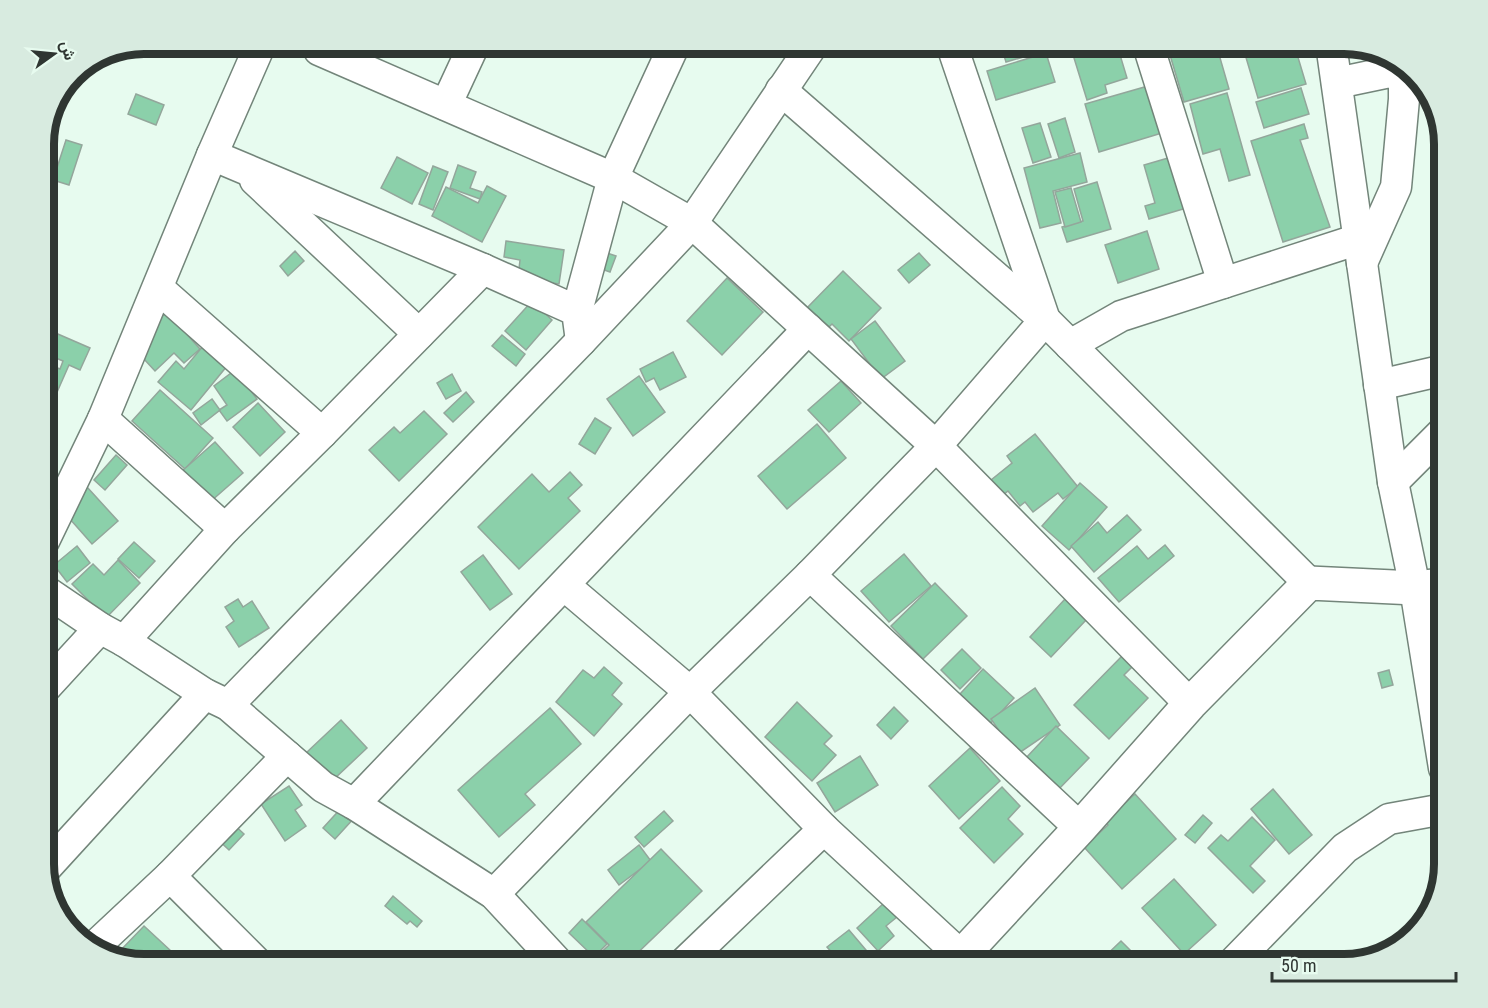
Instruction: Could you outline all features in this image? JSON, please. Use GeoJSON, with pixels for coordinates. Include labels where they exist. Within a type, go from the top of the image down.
{"type":"FeatureCollection","features":[{"type":"Feature","properties":{"kind":"street"},"geometry":{"type":"LineString","coordinates":[[54,521],[104,419],[212,155],[256,54]]}},
{"type":"Feature","properties":{"kind":"street"},"geometry":{"type":"LineString","coordinates":[[328,54],[613,177],[692,223],[936,446],[1190,704]]}},
{"type":"Feature","properties":{"kind":"street"},"geometry":{"type":"LineString","coordinates":[[446,105],[470,54]]}},
{"type":"Feature","properties":{"kind":"street"},"geometry":{"type":"LineString","coordinates":[[581,341],[577,311],[613,177],[670,54]]}},
{"type":"Feature","properties":{"kind":"street"},"geometry":{"type":"LineString","coordinates":[[54,860],[581,341],[692,223],[806,54]]}},
{"type":"Feature","properties":{"kind":"street"},"geometry":{"type":"LineString","coordinates":[[955,54],[1045,320]]}},
{"type":"Feature","properties":{"kind":"street"},"geometry":{"type":"LineString","coordinates":[[1151,54],[1223,283]]}},
{"type":"Feature","properties":{"kind":"street"},"geometry":{"type":"LineString","coordinates":[[1333,54],[1393,482],[1430,587],[1434,639]]}},
{"type":"Feature","properties":{"kind":"street"},"geometry":{"type":"LineString","coordinates":[[1337,83],[1395,69]]}},
{"type":"Feature","properties":{"kind":"street"},"geometry":{"type":"LineString","coordinates":[[1070,345],[1121,316],[1223,283],[1360,251],[1396,187],[1405,77]]}},
{"type":"Feature","properties":{"kind":"street"},"geometry":{"type":"LineString","coordinates":[[781,90],[1045,320],[1309,583],[1430,587]]}},
{"type":"Feature","properties":{"kind":"street"},"geometry":{"type":"LineString","coordinates":[[212,155],[483,268],[577,311]]}},
{"type":"Feature","properties":{"kind":"street"},"geometry":{"type":"LineString","coordinates":[[242,167],[419,334]]}},
{"type":"Feature","properties":{"kind":"street"},"geometry":{"type":"LineString","coordinates":[[54,681],[112,634],[225,529],[483,268]]}},
{"type":"Feature","properties":{"kind":"street"},"geometry":{"type":"LineString","coordinates":[[158,288],[322,433]]}},
{"type":"Feature","properties":{"kind":"street"},"geometry":{"type":"LineString","coordinates":[[494,894],[690,692],[810,575],[936,446],[1045,320]]}},
{"type":"Feature","properties":{"kind":"street"},"geometry":{"type":"LineString","coordinates":[[354,804],[808,329]]}},
{"type":"Feature","properties":{"kind":"street"},"geometry":{"type":"LineString","coordinates":[[1379,385],[1434,372]]}},
{"type":"Feature","properties":{"kind":"street"},"geometry":{"type":"LineString","coordinates":[[104,419],[225,529]]}},
{"type":"Feature","properties":{"kind":"street"},"geometry":{"type":"LineString","coordinates":[[1393,482],[1434,441]]}},
{"type":"Feature","properties":{"kind":"street"},"geometry":{"type":"LineString","coordinates":[[810,575],[1080,828]]}},
{"type":"Feature","properties":{"kind":"street"},"geometry":{"type":"LineString","coordinates":[[969,954],[1190,704],[1309,583]]}},
{"type":"Feature","properties":{"kind":"street"},"geometry":{"type":"LineString","coordinates":[[564,585],[690,692],[824,829],[954,954]]}},
{"type":"Feature","properties":{"kind":"street"},"geometry":{"type":"LineString","coordinates":[[54,596],[217,699],[322,787],[354,804],[494,894],[550,954]]}},
{"type":"Feature","properties":{"kind":"street"},"geometry":{"type":"LineString","coordinates":[[99,942],[170,876],[287,756]]}},
{"type":"Feature","properties":{"kind":"street"},"geometry":{"type":"LineString","coordinates":[[1243,954],[1345,848],[1389,819],[1434,811]]}},
{"type":"Feature","properties":{"kind":"street"},"geometry":{"type":"LineString","coordinates":[[693,954],[824,829]]}},
{"type":"Feature","properties":{"kind":"street"},"geometry":{"type":"LineString","coordinates":[[170,876],[248,954]]}},
{"type":"Feature","properties":{"kind":"building"},"geometry":{"type":"Polygon","coordinates":[[[1004,54],[1034,54],[1006,62],[1004,54]]]}},
{"type":"Feature","properties":{"kind":"building"},"geometry":{"type":"Polygon","coordinates":[[[1046,54],[1055,82],[996,100],[987,71],[1046,54]]]}},
{"type":"Feature","properties":{"kind":"building"},"geometry":{"type":"Polygon","coordinates":[[[1073,54],[1120,54],[1127,78],[1105,85],[1107,93],[1087,100],[1073,54]]]}},
{"type":"Feature","properties":{"kind":"building"},"geometry":{"type":"Polygon","coordinates":[[[1170,54],[1219,54],[1229,89],[1184,102],[1170,54]]]}},
{"type":"Feature","properties":{"kind":"building"},"geometry":{"type":"Polygon","coordinates":[[[1245,54],[1297,54],[1306,84],[1258,98],[1245,54]]]}},
{"type":"Feature","properties":{"kind":"building"},"geometry":{"type":"Polygon","coordinates":[[[1148,86],[1162,133],[1099,152],[1085,104],[1148,86]]]}},
{"type":"Feature","properties":{"kind":"building"},"geometry":{"type":"Polygon","coordinates":[[[1301,88],[1309,114],[1264,128],[1256,102],[1301,88]]]}},
{"type":"Feature","properties":{"kind":"building"},"geometry":{"type":"Polygon","coordinates":[[[1227,93],[1250,175],[1229,181],[1220,149],[1203,154],[1190,104],[1227,93]]]}},
{"type":"Feature","properties":{"kind":"building"},"geometry":{"type":"Polygon","coordinates":[[[136,94],[164,105],[156,125],[128,114],[136,94]]]}},
{"type":"Feature","properties":{"kind":"building"},"geometry":{"type":"Polygon","coordinates":[[[1065,118],[1075,152],[1059,158],[1048,124],[1065,118]]]}},
{"type":"Feature","properties":{"kind":"building"},"geometry":{"type":"Polygon","coordinates":[[[1040,123],[1051,157],[1033,163],[1022,128],[1040,123]]]}},
{"type":"Feature","properties":{"kind":"building"},"geometry":{"type":"Polygon","coordinates":[[[1304,124],[1308,138],[1300,140],[1330,227],[1283,242],[1251,141],[1304,124]]]}},
{"type":"Feature","properties":{"kind":"building"},"geometry":{"type":"Polygon","coordinates":[[[66,140],[82,145],[69,185],[54,180],[66,140]]]}},
{"type":"Feature","properties":{"kind":"building"},"geometry":{"type":"Polygon","coordinates":[[[1080,153],[1087,182],[1053,191],[1061,223],[1040,228],[1024,168],[1080,153]]]}},
{"type":"Feature","properties":{"kind":"building"},"geometry":{"type":"Polygon","coordinates":[[[1175,156],[1190,207],[1149,219],[1145,206],[1155,203],[1144,165],[1175,156]]]}},
{"type":"Feature","properties":{"kind":"building"},"geometry":{"type":"Polygon","coordinates":[[[397,157],[428,173],[412,204],[381,188],[397,157]]]}},
{"type":"Feature","properties":{"kind":"building"},"geometry":{"type":"Polygon","coordinates":[[[458,165],[476,172],[470,188],[482,192],[480,199],[450,188],[458,165]]]}},
{"type":"Feature","properties":{"kind":"building"},"geometry":{"type":"Polygon","coordinates":[[[433,166],[448,172],[433,210],[419,204],[433,166]]]}},
{"type":"Feature","properties":{"kind":"building"},"geometry":{"type":"Polygon","coordinates":[[[1097,182],[1111,229],[1067,242],[1062,227],[1083,221],[1074,189],[1097,182]]]}},
{"type":"Feature","properties":{"kind":"building"},"geometry":{"type":"Polygon","coordinates":[[[487,186],[506,196],[482,242],[432,216],[446,187],[478,203],[487,186]]]}},
{"type":"Feature","properties":{"kind":"building"},"geometry":{"type":"Polygon","coordinates":[[[1071,188],[1081,222],[1065,227],[1055,192],[1071,188]]]}},
{"type":"Feature","properties":{"kind":"building"},"geometry":{"type":"Polygon","coordinates":[[[1147,231],[1159,269],[1118,283],[1105,245],[1147,231]]]}},
{"type":"Feature","properties":{"kind":"building"},"geometry":{"type":"Polygon","coordinates":[[[506,241],[564,250],[559,284],[518,278],[520,260],[504,257],[506,241]]]}},
{"type":"Feature","properties":{"kind":"building"},"geometry":{"type":"Polygon","coordinates":[[[598,250],[616,256],[610,272],[593,266],[598,250]]]}},
{"type":"Feature","properties":{"kind":"building"},"geometry":{"type":"Polygon","coordinates":[[[295,251],[304,261],[288,276],[280,266],[295,251]]]}},
{"type":"Feature","properties":{"kind":"building"},"geometry":{"type":"Polygon","coordinates":[[[919,253],[930,265],[909,283],[898,270],[919,253]]]}},
{"type":"Feature","properties":{"kind":"building"},"geometry":{"type":"Polygon","coordinates":[[[843,271],[881,308],[849,341],[832,324],[824,332],[803,312],[843,271]]]}},
{"type":"Feature","properties":{"kind":"building"},"geometry":{"type":"Polygon","coordinates":[[[727,278],[763,312],[722,355],[687,321],[727,278]]]}},
{"type":"Feature","properties":{"kind":"building"},"geometry":{"type":"Polygon","coordinates":[[[532,301],[552,320],[526,350],[505,331],[532,301]]]}},
{"type":"Feature","properties":{"kind":"building"},"geometry":{"type":"Polygon","coordinates":[[[167,312],[200,349],[184,363],[174,353],[155,371],[131,345],[167,312]]]}},
{"type":"Feature","properties":{"kind":"building"},"geometry":{"type":"Polygon","coordinates":[[[875,321],[905,361],[881,379],[851,339],[875,321]]]}},
{"type":"Feature","properties":{"kind":"building"},"geometry":{"type":"Polygon","coordinates":[[[54,332],[90,348],[80,370],[69,365],[54,399],[54,369],[55,367],[60,369],[63,361],[54,357],[54,332]]]}},
{"type":"Feature","properties":{"kind":"building"},"geometry":{"type":"Polygon","coordinates":[[[502,335],[525,354],[516,366],[492,346],[502,335]]]}},
{"type":"Feature","properties":{"kind":"building"},"geometry":{"type":"Polygon","coordinates":[[[203,346],[227,366],[191,410],[158,382],[176,361],[184,369],[203,346]]]}},
{"type":"Feature","properties":{"kind":"building"},"geometry":{"type":"Polygon","coordinates":[[[673,352],[686,377],[660,390],[654,378],[646,382],[640,369],[673,352]]]}},
{"type":"Feature","properties":{"kind":"building"},"geometry":{"type":"Polygon","coordinates":[[[235,370],[257,399],[227,421],[219,410],[227,405],[214,386],[235,370]]]}},
{"type":"Feature","properties":{"kind":"building"},"geometry":{"type":"Polygon","coordinates":[[[452,374],[461,391],[446,399],[437,383],[452,374]]]}},
{"type":"Feature","properties":{"kind":"building"},"geometry":{"type":"Polygon","coordinates":[[[639,376],[665,412],[633,436],[607,399],[639,376]]]}},
{"type":"Feature","properties":{"kind":"building"},"geometry":{"type":"Polygon","coordinates":[[[841,381],[861,403],[829,432],[808,410],[841,381]]]}},
{"type":"Feature","properties":{"kind":"building"},"geometry":{"type":"Polygon","coordinates":[[[160,390],[213,438],[185,469],[132,421],[160,390]]]}},
{"type":"Feature","properties":{"kind":"building"},"geometry":{"type":"Polygon","coordinates":[[[466,392],[474,402],[453,422],[444,413],[466,392]]]}},
{"type":"Feature","properties":{"kind":"building"},"geometry":{"type":"Polygon","coordinates":[[[212,399],[220,410],[201,425],[193,413],[212,399]]]}},
{"type":"Feature","properties":{"kind":"building"},"geometry":{"type":"Polygon","coordinates":[[[258,403],[285,432],[260,456],[233,427],[258,403]]]}},
{"type":"Feature","properties":{"kind":"building"},"geometry":{"type":"Polygon","coordinates":[[[424,411],[447,434],[399,481],[369,450],[394,427],[400,433],[424,411]]]}},
{"type":"Feature","properties":{"kind":"building"},"geometry":{"type":"Polygon","coordinates":[[[595,418],[611,428],[595,454],[579,444],[595,418]]]}},
{"type":"Feature","properties":{"kind":"building"},"geometry":{"type":"Polygon","coordinates":[[[817,424],[846,458],[787,509],[758,476],[817,424]]]}},
{"type":"Feature","properties":{"kind":"building"},"geometry":{"type":"Polygon","coordinates":[[[1035,434],[1078,487],[1063,499],[1058,493],[1033,512],[1025,502],[1020,506],[1008,491],[998,499],[986,484],[1012,463],[1007,456],[1035,434]]]}},
{"type":"Feature","properties":{"kind":"building"},"geometry":{"type":"Polygon","coordinates":[[[215,442],[243,473],[210,502],[182,471],[215,442]]]}},
{"type":"Feature","properties":{"kind":"building"},"geometry":{"type":"Polygon","coordinates":[[[116,455],[127,465],[105,490],[94,480],[116,455]]]}},
{"type":"Feature","properties":{"kind":"building"},"geometry":{"type":"Polygon","coordinates":[[[570,472],[582,485],[568,498],[580,511],[519,569],[478,527],[532,474],[549,492],[570,472]]]}},
{"type":"Feature","properties":{"kind":"building"},"geometry":{"type":"Polygon","coordinates":[[[1080,483],[1107,507],[1069,550],[1042,526],[1080,483]]]}},
{"type":"Feature","properties":{"kind":"building"},"geometry":{"type":"Polygon","coordinates":[[[87,487],[118,521],[92,544],[62,510],[87,487]]]}},
{"type":"Feature","properties":{"kind":"building"},"geometry":{"type":"Polygon","coordinates":[[[1127,515],[1141,530],[1094,572],[1071,546],[1098,522],[1107,533],[1127,515]]]}},
{"type":"Feature","properties":{"kind":"building"},"geometry":{"type":"Polygon","coordinates":[[[134,542],[155,561],[139,578],[118,559],[134,542]]]}},
{"type":"Feature","properties":{"kind":"building"},"geometry":{"type":"Polygon","coordinates":[[[1165,545],[1174,556],[1119,602],[1098,578],[1137,546],[1148,559],[1165,545]]]}},
{"type":"Feature","properties":{"kind":"building"},"geometry":{"type":"Polygon","coordinates":[[[77,546],[90,563],[67,582],[54,565],[77,546]]]}},
{"type":"Feature","properties":{"kind":"building"},"geometry":{"type":"Polygon","coordinates":[[[904,554],[931,586],[889,622],[861,591],[904,554]]]}},
{"type":"Feature","properties":{"kind":"building"},"geometry":{"type":"Polygon","coordinates":[[[483,555],[512,594],[490,610],[461,572],[483,555]]]}},
{"type":"Feature","properties":{"kind":"building"},"geometry":{"type":"Polygon","coordinates":[[[118,560],[140,583],[106,618],[72,584],[93,564],[104,575],[118,560]]]}},
{"type":"Feature","properties":{"kind":"building"},"geometry":{"type":"Polygon","coordinates":[[[935,583],[967,616],[923,659],[891,626],[935,583]]]}},
{"type":"Feature","properties":{"kind":"building"},"geometry":{"type":"Polygon","coordinates":[[[238,599],[243,607],[252,601],[269,628],[239,647],[226,627],[234,621],[225,607],[238,599]]]}},
{"type":"Feature","properties":{"kind":"building"},"geometry":{"type":"Polygon","coordinates":[[[1065,599],[1087,619],[1051,657],[1030,637],[1065,599]]]}},
{"type":"Feature","properties":{"kind":"building"},"geometry":{"type":"Polygon","coordinates":[[[962,649],[981,668],[960,689],[941,670],[962,649]]]}},
{"type":"Feature","properties":{"kind":"building"},"geometry":{"type":"Polygon","coordinates":[[[1122,656],[1133,666],[1124,675],[1148,698],[1109,739],[1074,705],[1122,656]]]}},
{"type":"Feature","properties":{"kind":"building"},"geometry":{"type":"Polygon","coordinates":[[[604,667],[622,683],[612,695],[622,704],[594,736],[556,702],[583,670],[594,678],[604,667]]]}},
{"type":"Feature","properties":{"kind":"building"},"geometry":{"type":"Polygon","coordinates":[[[983,669],[1014,698],[991,723],[960,694],[983,669]]]}},
{"type":"Feature","properties":{"kind":"building"},"geometry":{"type":"Polygon","coordinates":[[[1389,670],[1393,685],[1382,688],[1378,673],[1389,670]]]}},
{"type":"Feature","properties":{"kind":"building"},"geometry":{"type":"Polygon","coordinates":[[[1035,688],[1060,725],[1016,755],[991,719],[1035,688]]]}},
{"type":"Feature","properties":{"kind":"building"},"geometry":{"type":"Polygon","coordinates":[[[797,702],[832,736],[824,744],[836,755],[812,781],[765,737],[797,702]]]}},
{"type":"Feature","properties":{"kind":"building"},"geometry":{"type":"Polygon","coordinates":[[[894,707],[908,721],[891,739],[877,725],[894,707]]]}},
{"type":"Feature","properties":{"kind":"building"},"geometry":{"type":"Polygon","coordinates":[[[550,708],[581,744],[525,794],[535,805],[499,837],[458,790],[550,708]]]}},
{"type":"Feature","properties":{"kind":"building"},"geometry":{"type":"Polygon","coordinates":[[[341,720],[367,748],[332,781],[306,753],[341,720]]]}},
{"type":"Feature","properties":{"kind":"building"},"geometry":{"type":"Polygon","coordinates":[[[1056,726],[1089,758],[1058,790],[1025,759],[1056,726]]]}},
{"type":"Feature","properties":{"kind":"building"},"geometry":{"type":"Polygon","coordinates":[[[970,748],[1000,781],[959,819],[929,786],[970,748]]]}},
{"type":"Feature","properties":{"kind":"building"},"geometry":{"type":"Polygon","coordinates":[[[860,756],[878,785],[835,812],[817,783],[860,756]]]}},
{"type":"Feature","properties":{"kind":"building"},"geometry":{"type":"Polygon","coordinates":[[[289,786],[302,805],[295,810],[306,826],[285,841],[261,804],[289,786]]]}},
{"type":"Feature","properties":{"kind":"building"},"geometry":{"type":"Polygon","coordinates":[[[1002,787],[1020,806],[1008,819],[1023,834],[994,863],[960,828],[1002,787]]]}},
{"type":"Feature","properties":{"kind":"building"},"geometry":{"type":"Polygon","coordinates":[[[1273,789],[1312,835],[1289,854],[1251,809],[1273,789]]]}},
{"type":"Feature","properties":{"kind":"building"},"geometry":{"type":"Polygon","coordinates":[[[1135,794],[1176,839],[1122,889],[1084,847],[1108,825],[1105,821],[1135,794]]]}},
{"type":"Feature","properties":{"kind":"building"},"geometry":{"type":"Polygon","coordinates":[[[343,806],[355,817],[335,839],[323,828],[343,806]]]}},
{"type":"Feature","properties":{"kind":"building"},"geometry":{"type":"Polygon","coordinates":[[[664,811],[673,821],[644,847],[635,837],[664,811]]]}},
{"type":"Feature","properties":{"kind":"building"},"geometry":{"type":"Polygon","coordinates":[[[1203,815],[1212,823],[1195,843],[1185,835],[1203,815]]]}},
{"type":"Feature","properties":{"kind":"building"},"geometry":{"type":"Polygon","coordinates":[[[1252,817],[1275,840],[1250,866],[1265,881],[1253,893],[1208,848],[1221,835],[1228,841],[1252,817]]]}},
{"type":"Feature","properties":{"kind":"building"},"geometry":{"type":"Polygon","coordinates":[[[229,820],[244,834],[229,850],[214,836],[229,820]]]}},
{"type":"Feature","properties":{"kind":"building"},"geometry":{"type":"Polygon","coordinates":[[[639,845],[651,861],[619,885],[608,870],[639,845]]]}},
{"type":"Feature","properties":{"kind":"building"},"geometry":{"type":"Polygon","coordinates":[[[661,849],[702,891],[636,954],[599,954],[609,945],[586,922],[661,849]]]}},
{"type":"Feature","properties":{"kind":"building"},"geometry":{"type":"Polygon","coordinates":[[[1174,879],[1216,925],[1184,954],[1142,908],[1174,879]]]}},
{"type":"Feature","properties":{"kind":"building"},"geometry":{"type":"Polygon","coordinates":[[[393,896],[422,921],[417,927],[410,921],[407,924],[385,906],[393,896]]]}},
{"type":"Feature","properties":{"kind":"building"},"geometry":{"type":"Polygon","coordinates":[[[884,903],[897,917],[886,926],[894,936],[878,951],[857,928],[884,903]]]}},
{"type":"Feature","properties":{"kind":"building"},"geometry":{"type":"Polygon","coordinates":[[[582,919],[607,944],[597,954],[591,954],[569,933],[582,919]]]}},
{"type":"Feature","properties":{"kind":"building"},"geometry":{"type":"Polygon","coordinates":[[[144,926],[174,954],[144,954],[121,950],[144,926]]]}},
{"type":"Feature","properties":{"kind":"building"},"geometry":{"type":"Polygon","coordinates":[[[849,930],[869,954],[833,954],[827,947],[849,930]]]}},
{"type":"Feature","properties":{"kind":"building"},"geometry":{"type":"Polygon","coordinates":[[[1121,941],[1134,954],[1107,954],[1121,941]]]}}]}
